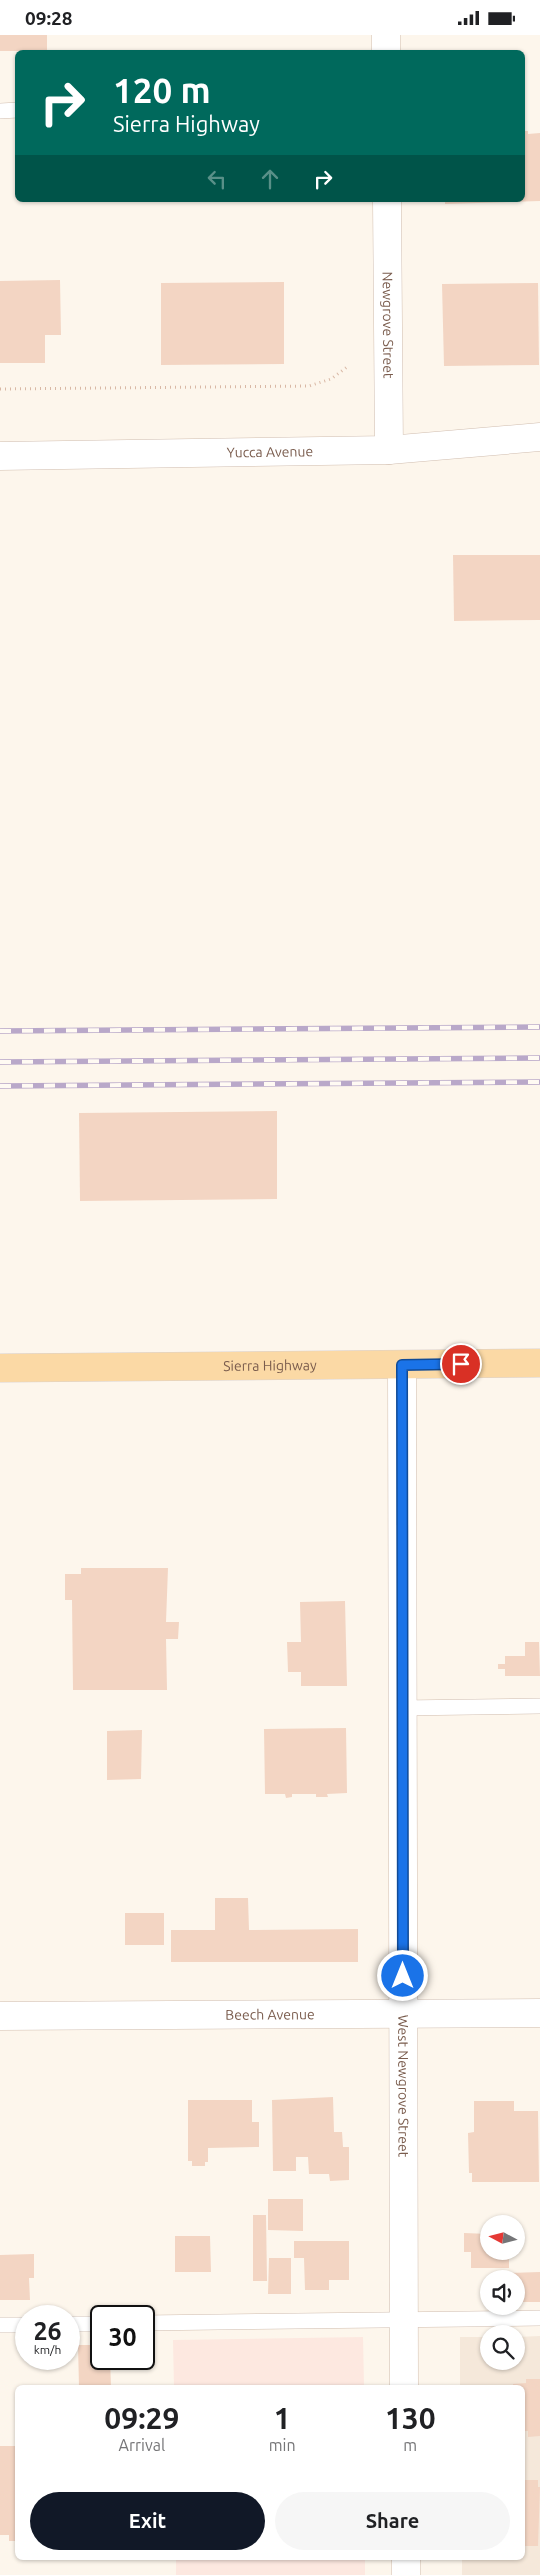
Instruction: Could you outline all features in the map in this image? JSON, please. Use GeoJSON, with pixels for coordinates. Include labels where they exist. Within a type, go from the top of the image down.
{"type":"FeatureCollection","features":[{"type":"Feature","properties":{"kind":"main road","name":"Sierra Highway"},"geometry":{"type":"LineString","coordinates":[[0,1368],[540,1363]]}},
{"type":"Feature","properties":{"kind":"street"},"geometry":{"type":"LineString","coordinates":[[386,35],[386,50]]}},
{"type":"Feature","properties":{"kind":"street","name":"Newgrove Street"},"geometry":{"type":"LineString","coordinates":[[387,202],[389,450]]}},
{"type":"Feature","properties":{"kind":"street","name":"Yucca Avenue"},"geometry":{"type":"LineString","coordinates":[[0,456],[389,450],[540,437]]}},
{"type":"Feature","properties":{"kind":"street","name":"West Newgrove Street"},"geometry":{"type":"LineString","coordinates":[[402,1365],[404,2385]]}},
{"type":"Feature","properties":{"kind":"street","name":"Beech Avenue"},"geometry":{"type":"LineString","coordinates":[[0,2016],[540,2013]]}},
{"type":"Feature","properties":{"kind":"street"},"geometry":{"type":"LineString","coordinates":[[406,2560],[406,2575]]}},
{"type":"Feature","properties":{"kind":"lane"},"geometry":{"type":"LineString","coordinates":[[0,111],[15,110]]}},
{"type":"Feature","properties":{"kind":"lane"},"geometry":{"type":"LineString","coordinates":[[402,1707],[540,1706]]}},
{"type":"Feature","properties":{"kind":"lane"},"geometry":{"type":"LineString","coordinates":[[155,2323],[540,2318]]}},
{"type":"Feature","properties":{"kind":"lane"},"geometry":{"type":"LineString","coordinates":[[0,2325],[15,2325]]}},
{"type":"Feature","properties":{"kind":"path"},"geometry":{"type":"LineString","coordinates":[[0,389],[309,386],[330,379],[347,367]]}},
{"type":"Feature","properties":{"kind":"shaded area"},"geometry":{"type":"Polygon","coordinates":[[[540,2336],[540,2575],[462,2575],[462,2560],[525,2560],[525,2385],[460,2385],[460,2337],[480,2337],[480,2370],[525,2370],[525,2337],[540,2336]]]}},
{"type":"Feature","properties":{"kind":"shaded area"},"geometry":{"type":"Polygon","coordinates":[[[363,2337],[364,2385],[174,2385],[173,2340],[363,2337]]]}},
{"type":"Feature","properties":{"kind":"shaded area"},"geometry":{"type":"Polygon","coordinates":[[[176,2560],[365,2560],[365,2575],[176,2575],[176,2560]]]}},
{"type":"Feature","properties":{"kind":"building"},"geometry":{"type":"Polygon","coordinates":[[[0,35],[47,35],[47,50],[0,51],[0,35]]]}},
{"type":"Feature","properties":{"kind":"building"},"geometry":{"type":"Polygon","coordinates":[[[525,131],[528,131],[528,134],[540,133],[540,201],[525,201],[525,131]]]}},
{"type":"Feature","properties":{"kind":"building"},"geometry":{"type":"Polygon","coordinates":[[[445,202],[508,202],[445,204],[445,202]]]}},
{"type":"Feature","properties":{"kind":"building"},"geometry":{"type":"Polygon","coordinates":[[[60,280],[61,335],[45,335],[45,363],[0,363],[0,281],[60,280]]]}},
{"type":"Feature","properties":{"kind":"building"},"geometry":{"type":"Polygon","coordinates":[[[284,282],[284,364],[161,365],[161,283],[284,282]]]}},
{"type":"Feature","properties":{"kind":"building"},"geometry":{"type":"Polygon","coordinates":[[[538,283],[539,365],[444,366],[442,284],[538,283]]]}},
{"type":"Feature","properties":{"kind":"building"},"geometry":{"type":"Polygon","coordinates":[[[453,555],[540,555],[540,620],[454,621],[453,555]]]}},
{"type":"Feature","properties":{"kind":"building"},"geometry":{"type":"Polygon","coordinates":[[[277,1111],[277,1199],[80,1201],[79,1113],[277,1111]]]}},
{"type":"Feature","properties":{"kind":"building"},"geometry":{"type":"Polygon","coordinates":[[[81,1568],[168,1568],[166,1622],[179,1622],[178,1639],[166,1639],[167,1690],[73,1690],[72,1600],[65,1600],[65,1574],[81,1574],[81,1568]]]}},
{"type":"Feature","properties":{"kind":"building"},"geometry":{"type":"Polygon","coordinates":[[[345,1601],[347,1686],[301,1686],[301,1672],[288,1672],[287,1642],[301,1642],[300,1602],[345,1601]]]}},
{"type":"Feature","properties":{"kind":"building"},"geometry":{"type":"Polygon","coordinates":[[[525,1642],[539,1642],[540,1676],[505,1676],[505,1669],[498,1669],[498,1664],[505,1664],[505,1656],[525,1656],[525,1642]]]}},
{"type":"Feature","properties":{"kind":"building"},"geometry":{"type":"Polygon","coordinates":[[[346,1728],[347,1793],[327,1794],[328,1797],[316,1797],[316,1794],[292,1794],[292,1797],[286,1798],[285,1794],[265,1794],[264,1729],[346,1728]]]}},
{"type":"Feature","properties":{"kind":"building"},"geometry":{"type":"Polygon","coordinates":[[[142,1730],[141,1779],[107,1780],[107,1731],[142,1730]]]}},
{"type":"Feature","properties":{"kind":"building"},"geometry":{"type":"Polygon","coordinates":[[[215,1898],[248,1898],[249,1930],[358,1929],[358,1962],[171,1962],[171,1930],[215,1930],[215,1898]]]}},
{"type":"Feature","properties":{"kind":"building"},"geometry":{"type":"Polygon","coordinates":[[[125,1913],[164,1913],[164,1945],[125,1945],[125,1913]]]}},
{"type":"Feature","properties":{"kind":"building"},"geometry":{"type":"Polygon","coordinates":[[[333,2097],[334,2132],[342,2132],[343,2147],[349,2147],[349,2180],[330,2181],[329,2174],[309,2174],[308,2157],[296,2157],[296,2171],[273,2171],[272,2100],[333,2097]]]}},
{"type":"Feature","properties":{"kind":"building"},"geometry":{"type":"Polygon","coordinates":[[[188,2100],[252,2100],[252,2122],[259,2122],[259,2147],[208,2148],[208,2162],[205,2162],[205,2166],[192,2166],[192,2161],[188,2161],[188,2100]]]}},
{"type":"Feature","properties":{"kind":"building"},"geometry":{"type":"Polygon","coordinates":[[[474,2101],[514,2101],[514,2111],[538,2111],[539,2182],[472,2182],[472,2173],[469,2173],[468,2133],[474,2132],[474,2101]]]}},
{"type":"Feature","properties":{"kind":"building"},"geometry":{"type":"Polygon","coordinates":[[[268,2199],[303,2199],[303,2231],[268,2230],[268,2199]]]}},
{"type":"Feature","properties":{"kind":"building"},"geometry":{"type":"Polygon","coordinates":[[[253,2215],[266,2215],[267,2281],[253,2281],[253,2215]]]}},
{"type":"Feature","properties":{"kind":"building"},"geometry":{"type":"Polygon","coordinates":[[[464,2233],[480,2234],[480,2260],[509,2260],[509,2268],[471,2268],[471,2252],[464,2252],[464,2233]]]}},
{"type":"Feature","properties":{"kind":"building"},"geometry":{"type":"Polygon","coordinates":[[[175,2236],[210,2236],[211,2272],[175,2272],[175,2236]]]}},
{"type":"Feature","properties":{"kind":"building"},"geometry":{"type":"Polygon","coordinates":[[[294,2241],[349,2241],[349,2280],[329,2280],[329,2290],[305,2290],[304,2258],[294,2258],[294,2241]]]}},
{"type":"Feature","properties":{"kind":"building"},"geometry":{"type":"Polygon","coordinates":[[[34,2254],[34,2278],[29,2278],[30,2300],[0,2300],[0,2255],[34,2254]]]}},
{"type":"Feature","properties":{"kind":"building"},"geometry":{"type":"Polygon","coordinates":[[[269,2258],[291,2258],[291,2294],[268,2294],[269,2258]]]}},
{"type":"Feature","properties":{"kind":"building"},"geometry":{"type":"Polygon","coordinates":[[[525,2272],[540,2272],[540,2302],[525,2302],[525,2272]]]}},
{"type":"Feature","properties":{"kind":"building"},"geometry":{"type":"Polygon","coordinates":[[[80,2345],[90,2345],[90,2370],[110,2370],[111,2385],[79,2385],[80,2345]]]}},
{"type":"Feature","properties":{"kind":"building"},"geometry":{"type":"Polygon","coordinates":[[[526,2379],[540,2379],[540,2436],[528,2437],[528,2431],[525,2431],[525,2385],[513,2384],[526,2383],[526,2379]]]}},
{"type":"Feature","properties":{"kind":"building"},"geometry":{"type":"Polygon","coordinates":[[[0,2446],[15,2446],[15,2541],[9,2541],[9,2535],[0,2535],[0,2446]]]}},
{"type":"Feature","properties":{"kind":"building"},"geometry":{"type":"Polygon","coordinates":[[[525,2480],[538,2480],[538,2487],[540,2487],[538,2546],[525,2546],[525,2480]]]}},
{"type":"Feature","properties":{"kind":"railway"},"geometry":{"type":"LineString","coordinates":[[0,1031],[540,1027]]}},
{"type":"Feature","properties":{"kind":"railway"},"geometry":{"type":"LineString","coordinates":[[0,1062],[540,1058]]}},
{"type":"Feature","properties":{"kind":"railway"},"geometry":{"type":"LineString","coordinates":[[0,1086],[540,1082]]}},
{"type":"Feature","properties":{"kind":"route"},"geometry":{"type":"LineString","coordinates":[[403,1976],[402,1365],[461,1364]]}}]}
